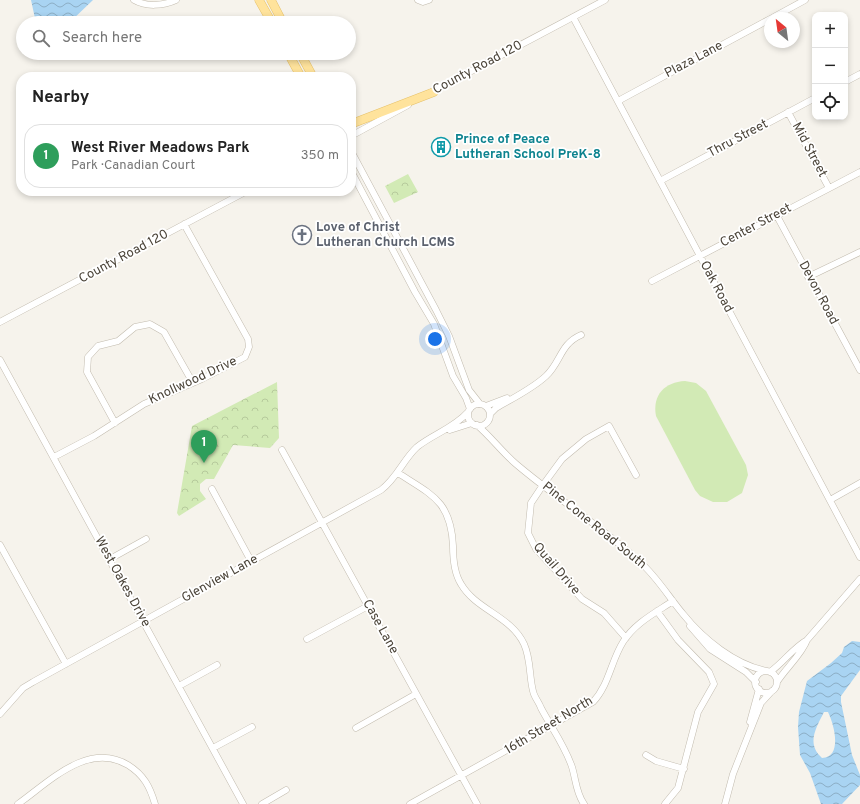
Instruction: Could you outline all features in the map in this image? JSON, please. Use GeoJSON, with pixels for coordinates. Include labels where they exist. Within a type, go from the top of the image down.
{"type":"FeatureCollection","features":[{"type":"Feature","properties":{"kind":"main road"},"geometry":{"type":"LineString","coordinates":[[259,0],[268,16]]}},
{"type":"Feature","properties":{"kind":"main road"},"geometry":{"type":"LineString","coordinates":[[270,0],[279,16]]}},
{"type":"Feature","properties":{"kind":"main road"},"geometry":{"type":"LineString","coordinates":[[292,60],[298,72]]}},
{"type":"Feature","properties":{"kind":"main road"},"geometry":{"type":"LineString","coordinates":[[304,60],[310,72]]}},
{"type":"Feature","properties":{"kind":"main road"},"geometry":{"type":"LineString","coordinates":[[356,122],[434,92]]}},
{"type":"Feature","properties":{"kind":"street"},"geometry":{"type":"LineString","coordinates":[[134,0],[142,4],[158,5],[176,0]]}},
{"type":"Feature","properties":{"kind":"street"},"geometry":{"type":"LineString","coordinates":[[418,0],[423,2],[429,0]]}},
{"type":"Feature","properties":{"kind":"street","name":"County Road 120"},"geometry":{"type":"LineString","coordinates":[[356,133],[605,0]]}},
{"type":"Feature","properties":{"kind":"street","name":"Plaza Lane"},"geometry":{"type":"LineString","coordinates":[[784,12],[805,0]]}},
{"type":"Feature","properties":{"kind":"street","name":"Oak Road"},"geometry":{"type":"LineString","coordinates":[[573,17],[860,557]]}},
{"type":"Feature","properties":{"kind":"street","name":"Plaza Lane"},"geometry":{"type":"LineString","coordinates":[[618,101],[764,23]]}},
{"type":"Feature","properties":{"kind":"street"},"geometry":{"type":"LineString","coordinates":[[848,80],[860,74]]}},
{"type":"Feature","properties":{"kind":"street","name":"Thru Street"},"geometry":{"type":"LineString","coordinates":[[660,181],[812,100]]}},
{"type":"Feature","properties":{"kind":"street","name":"Mid Street"},"geometry":{"type":"LineString","coordinates":[[788,112],[829,188]]}},
{"type":"Feature","properties":{"kind":"street"},"geometry":{"type":"LineString","coordinates":[[356,160],[449,336],[469,390],[490,414]]}},
{"type":"Feature","properties":{"kind":"street","name":"Center Street"},"geometry":{"type":"LineString","coordinates":[[652,281],[860,172]]}},
{"type":"Feature","properties":{"kind":"street"},"geometry":{"type":"LineString","coordinates":[[356,180],[415,292],[434,324],[453,376],[466,398],[469,418],[474,424],[482,425],[487,422],[490,414],[496,408],[530,388],[550,372],[568,344],[581,335]]}},
{"type":"Feature","properties":{"kind":"street","name":"County Road 120"},"geometry":{"type":"LineString","coordinates":[[0,322],[237,196]]}},
{"type":"Feature","properties":{"kind":"street","name":"Devon Road"},"geometry":{"type":"LineString","coordinates":[[777,216],[808,277],[860,370]]}},
{"type":"Feature","properties":{"kind":"street","name":"Knollwood Drive"},"geometry":{"type":"LineString","coordinates":[[54,457],[94,436],[144,404],[193,383],[245,357],[249,347],[248,339],[184,224]]}},
{"type":"Feature","properties":{"kind":"street"},"geometry":{"type":"LineString","coordinates":[[808,277],[860,252]]}},
{"type":"Feature","properties":{"kind":"street"},"geometry":{"type":"LineString","coordinates":[[115,423],[87,372],[88,357],[98,346],[118,341],[135,327],[150,324],[164,332],[193,383]]}},
{"type":"Feature","properties":{"kind":"street","name":"West Oakes Drive"},"geometry":{"type":"LineString","coordinates":[[0,360],[243,804]]}},
{"type":"Feature","properties":{"kind":"street"},"geometry":{"type":"LineString","coordinates":[[469,411],[474,405],[483,405],[530,388]]}},
{"type":"Feature","properties":{"kind":"street","name":"Glenview Lane"},"geometry":{"type":"LineString","coordinates":[[1,710],[23,688],[381,490],[390,484],[416,448],[461,419],[469,411]]}},
{"type":"Feature","properties":{"kind":"street","name":"Pine Cone Road South"},"geometry":{"type":"LineString","coordinates":[[487,422],[488,429],[496,445]]}},
{"type":"Feature","properties":{"kind":"street","name":"Glenview Lane"},"geometry":{"type":"LineString","coordinates":[[434,436],[474,424]]}},
{"type":"Feature","properties":{"kind":"street","name":"Pine Cone Road South"},"geometry":{"type":"LineString","coordinates":[[474,424],[516,465],[632,555],[656,578],[683,614],[696,635],[718,655],[746,672],[756,682]]}},
{"type":"Feature","properties":{"kind":"street","name":"Quail Drive"},"geometry":{"type":"LineString","coordinates":[[626,638],[604,613],[582,599],[536,550],[528,533],[531,503],[562,459],[586,439],[609,426],[636,475]]}},
{"type":"Feature","properties":{"kind":"street","name":"Case Lane"},"geometry":{"type":"LineString","coordinates":[[282,450],[477,804]]}},
{"type":"Feature","properties":{"kind":"street"},"geometry":{"type":"LineString","coordinates":[[398,473],[431,494],[444,508],[452,527],[453,552],[458,580],[475,600],[510,626],[519,636],[529,659],[533,692],[569,761],[578,792],[584,804]]}},
{"type":"Feature","properties":{"kind":"street"},"geometry":{"type":"LineString","coordinates":[[830,500],[860,483]]}},
{"type":"Feature","properties":{"kind":"street"},"geometry":{"type":"LineString","coordinates":[[212,489],[252,561]]}},
{"type":"Feature","properties":{"kind":"street"},"geometry":{"type":"LineString","coordinates":[[110,559],[146,539]]}},
{"type":"Feature","properties":{"kind":"street"},"geometry":{"type":"LineString","coordinates":[[0,545],[2,554],[66,664]]}},
{"type":"Feature","properties":{"kind":"street"},"geometry":{"type":"LineString","coordinates":[[772,691],[763,692],[759,689],[756,682],[759,674],[780,664],[799,644],[807,640],[860,579]]}},
{"type":"Feature","properties":{"kind":"street","name":"16th Street North"},"geometry":{"type":"LineString","coordinates":[[410,804],[588,706],[598,697],[626,638],[636,626],[673,601]]}},
{"type":"Feature","properties":{"kind":"street"},"geometry":{"type":"LineString","coordinates":[[307,639],[368,606]]}},
{"type":"Feature","properties":{"kind":"street"},"geometry":{"type":"LineString","coordinates":[[657,611],[678,640],[710,672],[714,684],[698,712],[678,788],[665,804]]}},
{"type":"Feature","properties":{"kind":"street","name":"Pine Cone Road South"},"geometry":{"type":"LineString","coordinates":[[683,614],[707,637],[730,655],[752,667],[768,671]]}},
{"type":"Feature","properties":{"kind":"street"},"geometry":{"type":"LineString","coordinates":[[725,804],[733,774],[761,703],[776,687],[777,682],[788,666],[805,648],[807,640]]}},
{"type":"Feature","properties":{"kind":"street"},"geometry":{"type":"LineString","coordinates":[[179,686],[217,665]]}},
{"type":"Feature","properties":{"kind":"street"},"geometry":{"type":"LineString","coordinates":[[768,671],[774,674],[777,682]]}},
{"type":"Feature","properties":{"kind":"street"},"geometry":{"type":"LineString","coordinates":[[744,745],[759,689]]}},
{"type":"Feature","properties":{"kind":"street"},"geometry":{"type":"LineString","coordinates":[[356,728],[416,694]]}},
{"type":"Feature","properties":{"kind":"street"},"geometry":{"type":"LineString","coordinates":[[213,748],[252,727]]}},
{"type":"Feature","properties":{"kind":"street"},"geometry":{"type":"LineString","coordinates":[[646,755],[656,761],[684,769]]}},
{"type":"Feature","properties":{"kind":"street"},"geometry":{"type":"LineString","coordinates":[[18,804],[71,766],[88,758],[100,756],[119,759],[134,768],[150,787],[155,804]]}},
{"type":"Feature","properties":{"kind":"street"},"geometry":{"type":"LineString","coordinates":[[262,804],[286,790]]}},
{"type":"Feature","properties":{"kind":"green space"},"geometry":{"type":"Polygon","coordinates":[[[408,174],[418,192],[394,203],[385,186],[408,174]]]}},
{"type":"Feature","properties":{"kind":"green space"},"geometry":{"type":"Polygon","coordinates":[[[685,381],[696,383],[706,391],[746,465],[748,475],[742,493],[727,502],[713,502],[700,496],[695,490],[656,416],[656,402],[662,391],[671,384],[685,381]]]}},
{"type":"Feature","properties":{"kind":"green space"},"geometry":{"type":"Polygon","coordinates":[[[277,382],[279,438],[270,448],[233,445],[214,479],[206,479],[200,484],[200,491],[206,499],[179,516],[177,513],[192,426],[277,382]]]}},
{"type":"Feature","properties":{"kind":"water"},"geometry":{"type":"Polygon","coordinates":[[[31,0],[93,0],[76,16],[34,16],[31,0]]]}},
{"type":"Feature","properties":{"kind":"water"},"geometry":{"type":"Polygon","coordinates":[[[852,641],[860,642],[860,670],[841,696],[841,702],[852,755],[860,775],[860,785],[842,804],[821,804],[810,773],[800,755],[798,727],[799,712],[807,681],[842,653],[844,647],[852,641]],[[824,712],[818,724],[813,742],[817,753],[822,758],[829,756],[833,752],[835,746],[833,724],[828,712],[824,712]]]}},
{"type":"Feature","properties":{"kind":"place","name":"Prince of Peace Lutheran School PreK-8"},"geometry":{"type":"Point","coordinates":[441,147]}},
{"type":"Feature","properties":{"kind":"place","name":"Love of Christ Lutheran Church LCMS"},"geometry":{"type":"Point","coordinates":[302,235]}},
{"type":"Feature","properties":{"kind":"place","name":"West River Meadows Park"},"geometry":{"type":"Point","coordinates":[204,463]}}]}
